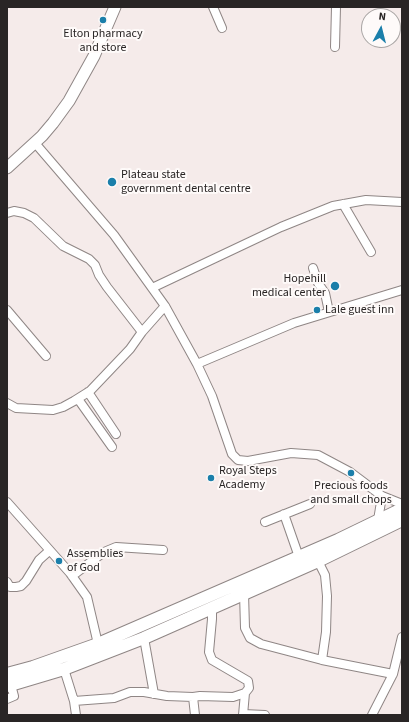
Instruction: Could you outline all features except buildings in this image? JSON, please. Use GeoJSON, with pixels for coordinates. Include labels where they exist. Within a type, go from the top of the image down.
{"type":"FeatureCollection","features":[{"type":"Feature","properties":{"kind":"highway"},"geometry":{"type":"LineString","coordinates":[[8,682],[64,669],[144,638],[244,594],[298,557],[402,509]]}},
{"type":"Feature","properties":{"kind":"highway"},"geometry":{"type":"LineString","coordinates":[[8,682],[33,667],[98,644],[272,574],[318,560],[402,520]]}},
{"type":"Feature","properties":{"kind":"main road"},"geometry":{"type":"LineString","coordinates":[[7,168],[35,143],[54,123],[69,101],[94,56],[115,7]]}},
{"type":"Feature","properties":{"kind":"street"},"geometry":{"type":"LineString","coordinates":[[214,7],[222,28]]}},
{"type":"Feature","properties":{"kind":"street"},"geometry":{"type":"LineString","coordinates":[[335,47],[336,7]]}},
{"type":"Feature","properties":{"kind":"street"},"geometry":{"type":"LineString","coordinates":[[35,143],[114,235],[165,306],[197,364],[212,396],[232,454],[238,460],[248,461],[291,453],[318,455],[350,472],[382,496],[402,504]]}},
{"type":"Feature","properties":{"kind":"street"},"geometry":{"type":"LineString","coordinates":[[152,288],[281,227],[333,206],[366,200],[402,202]]}},
{"type":"Feature","properties":{"kind":"street"},"geometry":{"type":"LineString","coordinates":[[343,204],[371,252]]}},
{"type":"Feature","properties":{"kind":"street"},"geometry":{"type":"LineString","coordinates":[[7,213],[14,211],[24,213],[34,218],[63,246],[89,259],[95,265],[99,275],[107,287],[142,332]]}},
{"type":"Feature","properties":{"kind":"street"},"geometry":{"type":"LineString","coordinates":[[314,268],[318,283],[325,293],[329,312]]}},
{"type":"Feature","properties":{"kind":"street"},"geometry":{"type":"LineString","coordinates":[[197,364],[294,323],[402,290]]}},
{"type":"Feature","properties":{"kind":"street"},"geometry":{"type":"LineString","coordinates":[[7,403],[16,408],[53,410],[63,407],[88,392],[130,350],[142,332],[165,306]]}},
{"type":"Feature","properties":{"kind":"street"},"geometry":{"type":"LineString","coordinates":[[7,310],[46,356]]}},
{"type":"Feature","properties":{"kind":"street"},"geometry":{"type":"LineString","coordinates":[[88,392],[116,434]]}},
{"type":"Feature","properties":{"kind":"street"},"geometry":{"type":"LineString","coordinates":[[78,398],[112,447]]}},
{"type":"Feature","properties":{"kind":"street"},"geometry":{"type":"LineString","coordinates":[[378,520],[382,496]]}},
{"type":"Feature","properties":{"kind":"street"},"geometry":{"type":"LineString","coordinates":[[7,502],[72,576],[87,597],[98,644]]}},
{"type":"Feature","properties":{"kind":"street"},"geometry":{"type":"LineString","coordinates":[[264,522],[310,504]]}},
{"type":"Feature","properties":{"kind":"street"},"geometry":{"type":"LineString","coordinates":[[284,514],[298,557]]}},
{"type":"Feature","properties":{"kind":"street"},"geometry":{"type":"LineString","coordinates":[[72,576],[104,552],[116,547],[163,550]]}},
{"type":"Feature","properties":{"kind":"street"},"geometry":{"type":"LineString","coordinates":[[8,586],[21,586],[26,582],[39,560],[50,551]]}},
{"type":"Feature","properties":{"kind":"street"},"geometry":{"type":"LineString","coordinates":[[318,560],[325,574],[327,596],[326,632],[322,660]]}},
{"type":"Feature","properties":{"kind":"street"},"geometry":{"type":"LineString","coordinates":[[244,594],[246,628],[250,638],[261,644],[322,660],[393,674]]}},
{"type":"Feature","properties":{"kind":"street"},"geometry":{"type":"LineString","coordinates":[[74,701],[114,698],[130,692],[193,697],[233,697],[245,693],[249,688],[248,681],[212,660],[209,652],[212,608]]}},
{"type":"Feature","properties":{"kind":"street"},"geometry":{"type":"LineString","coordinates":[[372,715],[393,674],[402,637]]}},
{"type":"Feature","properties":{"kind":"street"},"geometry":{"type":"LineString","coordinates":[[144,638],[154,694]]}},
{"type":"Feature","properties":{"kind":"street"},"geometry":{"type":"LineString","coordinates":[[64,669],[74,701],[76,715]]}},
{"type":"Feature","properties":{"kind":"street"},"geometry":{"type":"LineString","coordinates":[[7,699],[14,696],[8,682]]}},
{"type":"Feature","properties":{"kind":"street"},"geometry":{"type":"LineString","coordinates":[[245,693],[243,714],[265,715]]}},
{"type":"Feature","properties":{"kind":"street"},"geometry":{"type":"LineString","coordinates":[[193,697],[195,715]]}},
{"type":"Feature","properties":{"kind":"place","name":"Elton pharmacy and store"},"geometry":{"type":"Point","coordinates":[103,20]}},
{"type":"Feature","properties":{"kind":"place","name":"Plateau state government dental centre"},"geometry":{"type":"Point","coordinates":[112,182]}},
{"type":"Feature","properties":{"kind":"place","name":"Hopehill medical center"},"geometry":{"type":"Point","coordinates":[335,286]}},
{"type":"Feature","properties":{"kind":"place","name":"Lale guest inn"},"geometry":{"type":"Point","coordinates":[317,310]}},
{"type":"Feature","properties":{"kind":"place","name":"Precious foods and small chops"},"geometry":{"type":"Point","coordinates":[351,473]}},
{"type":"Feature","properties":{"kind":"place","name":"Royal Steps Academy"},"geometry":{"type":"Point","coordinates":[211,478]}},
{"type":"Feature","properties":{"kind":"place","name":"Assemblies of God"},"geometry":{"type":"Point","coordinates":[59,561]}}]}
